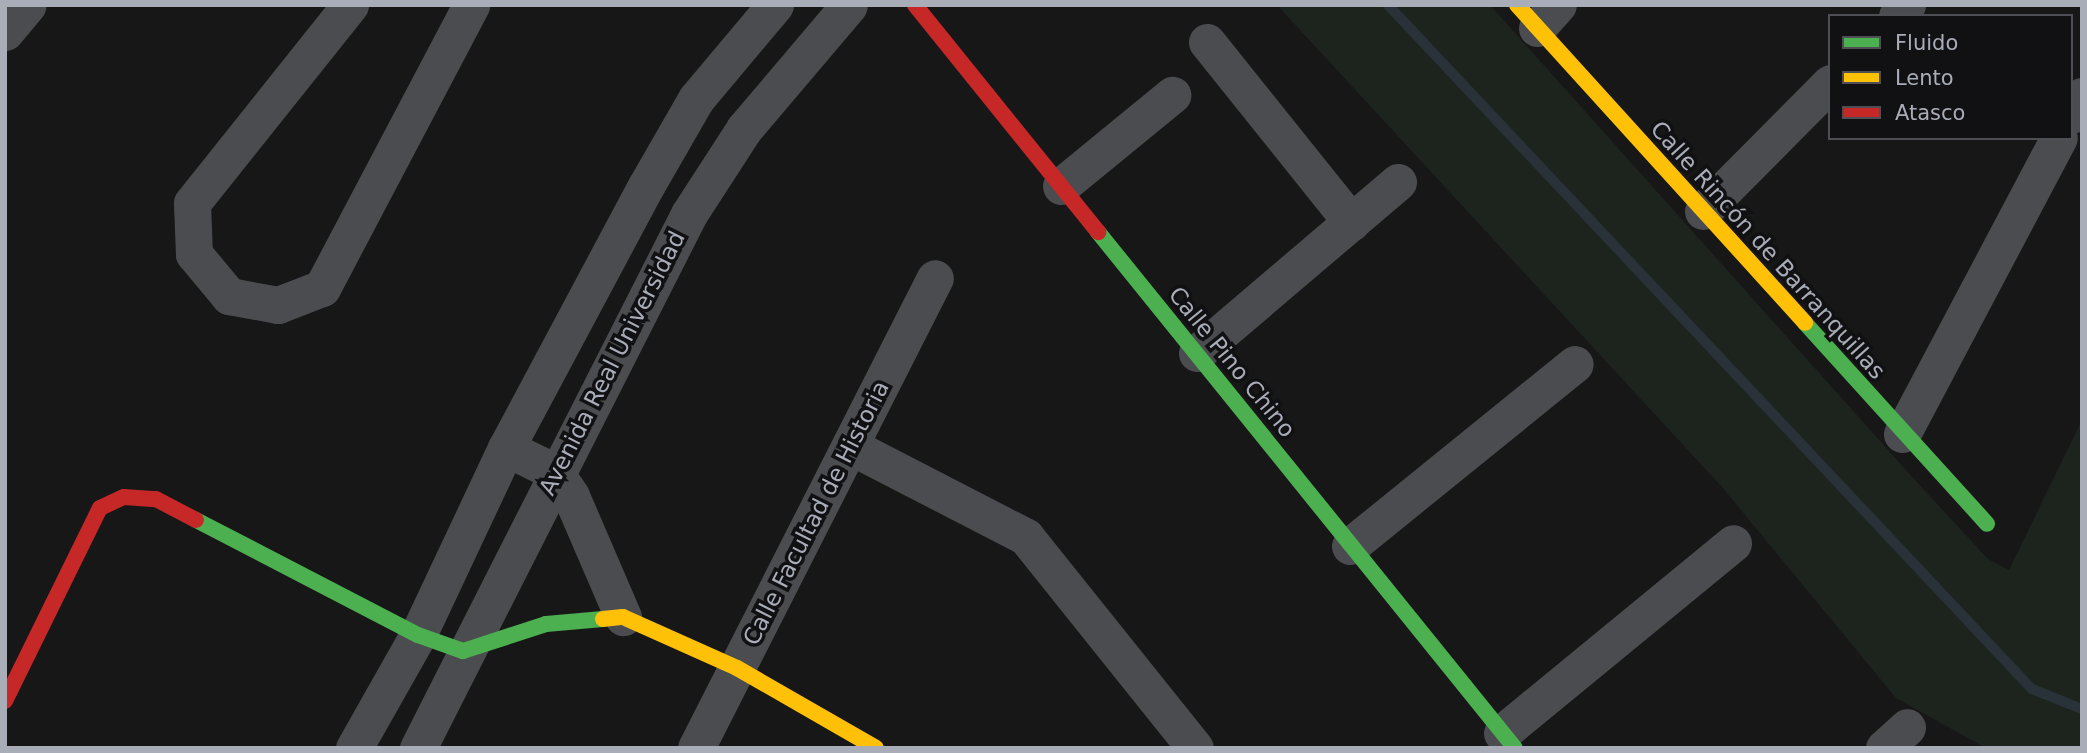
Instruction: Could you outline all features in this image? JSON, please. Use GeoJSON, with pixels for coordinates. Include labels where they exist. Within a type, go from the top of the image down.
{"type":"FeatureCollection","features":[{"type":"Feature","properties":{"kind":"street"},"geometry":{"type":"LineString","coordinates":[[5,32],[28,5]]}},
{"type":"Feature","properties":{"kind":"street"},"geometry":{"type":"LineString","coordinates":[[351,5],[192,203],[194,254],[229,296],[278,305],[322,288],[471,5]]}},
{"type":"Feature","properties":{"kind":"street"},"geometry":{"type":"LineString","coordinates":[[354,748],[418,635],[506,448],[696,99],[775,5]]}},
{"type":"Feature","properties":{"kind":"street","name":"Avenida Real Universidad"},"geometry":{"type":"LineString","coordinates":[[418,748],[463,652],[689,214],[744,129],[849,5]]}},
{"type":"Feature","properties":{"kind":"street","name":"Calle Pino Chino"},"geometry":{"type":"LineString","coordinates":[[915,5],[1509,741]]}},
{"type":"Feature","properties":{"kind":"street","name":"Calle Rincón de Barranquillas"},"geometry":{"type":"LineString","coordinates":[[1537,13],[1703,211],[1902,435],[1987,524]]}},
{"type":"Feature","properties":{"kind":"street"},"geometry":{"type":"LineString","coordinates":[[1207,42],[1352,222]]}},
{"type":"Feature","properties":{"kind":"street"},"geometry":{"type":"LineString","coordinates":[[1703,211],[1828,85]]}},
{"type":"Feature","properties":{"kind":"street"},"geometry":{"type":"LineString","coordinates":[[1061,186],[1172,95]]}},
{"type":"Feature","properties":{"kind":"street"},"geometry":{"type":"LineString","coordinates":[[2073,112],[2082,96]]}},
{"type":"Feature","properties":{"kind":"street"},"geometry":{"type":"LineString","coordinates":[[1902,435],[2058,140]]}},
{"type":"Feature","properties":{"kind":"street"},"geometry":{"type":"LineString","coordinates":[[1197,353],[1398,182]]}},
{"type":"Feature","properties":{"kind":"street","name":"Calle Facultad de Historia"},"geometry":{"type":"LineString","coordinates":[[696,748],[935,278]]}},
{"type":"Feature","properties":{"kind":"street"},"geometry":{"type":"LineString","coordinates":[[1350,547],[1575,364]]}},
{"type":"Feature","properties":{"kind":"street"},"geometry":{"type":"LineString","coordinates":[[850,446],[1026,537],[1195,748]]}},
{"type":"Feature","properties":{"kind":"street"},"geometry":{"type":"LineString","coordinates":[[506,448],[555,472],[571,496],[623,617]]}},
{"type":"Feature","properties":{"kind":"street"},"geometry":{"type":"LineString","coordinates":[[5,701],[100,508],[124,497],[156,499],[418,635],[463,652],[546,624],[623,617],[737,668],[876,748]]}},
{"type":"Feature","properties":{"kind":"street"},"geometry":{"type":"LineString","coordinates":[[1509,741],[1733,543]]}},
{"type":"Feature","properties":{"kind":"shaded area"},"geometry":{"type":"Polygon","coordinates":[[[1277,5],[1490,5],[1914,479],[1988,559],[2009,570],[2082,420],[2082,748],[1986,748],[1896,698],[1722,487],[1277,5]]]}},
{"type":"Feature","properties":{"kind":"waterway"},"geometry":{"type":"LineString","coordinates":[[1388,5],[2032,689],[2082,709]]}},
{"type":"Feature","properties":{"kind":"traffic: fast"},"geometry":{"type":"LineString","coordinates":[[1098,232],[1515,748]]}},
{"type":"Feature","properties":{"kind":"traffic: fast"},"geometry":{"type":"LineString","coordinates":[[1805,323],[1987,524]]}},
{"type":"Feature","properties":{"kind":"traffic: fast"},"geometry":{"type":"LineString","coordinates":[[196,520],[418,635],[463,651],[546,624],[603,619]]}},
{"type":"Feature","properties":{"kind":"traffic: slow"},"geometry":{"type":"LineString","coordinates":[[1517,5],[1805,323]]}},
{"type":"Feature","properties":{"kind":"traffic: slow"},"geometry":{"type":"LineString","coordinates":[[603,619],[623,617],[737,668],[876,748]]}},
{"type":"Feature","properties":{"kind":"traffic: jam"},"geometry":{"type":"LineString","coordinates":[[915,5],[1098,232]]}},
{"type":"Feature","properties":{"kind":"traffic: jam"},"geometry":{"type":"LineString","coordinates":[[5,701],[100,508],[124,497],[156,499],[196,520]]}}]}
